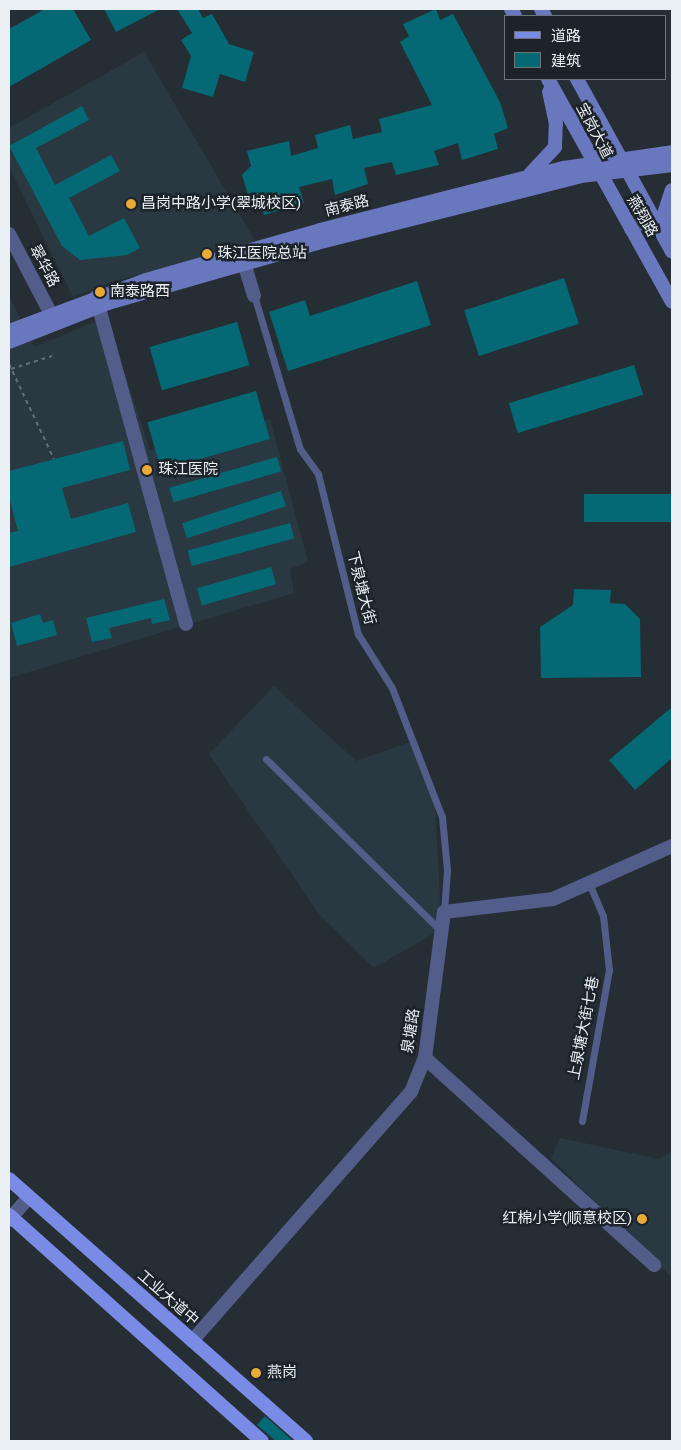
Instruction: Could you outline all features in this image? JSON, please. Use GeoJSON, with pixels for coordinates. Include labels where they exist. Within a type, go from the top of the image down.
{"type":"FeatureCollection","features":[{"type":"Feature","properties":{"kind":"main road"},"geometry":{"type":"LineString","coordinates":[[523,178],[538,169],[555,147],[556,124],[547,80]]}},
{"type":"Feature","properties":{"kind":"main road","name":"宝岗大道"},"geometry":{"type":"LineString","coordinates":[[548,80],[594,167]]}},
{"type":"Feature","properties":{"kind":"main road","name":"宝岗大道"},"geometry":{"type":"LineString","coordinates":[[578,80],[623,164]]}},
{"type":"Feature","properties":{"kind":"main road","name":"南泰路"},"geometry":{"type":"LineString","coordinates":[[623,164],[672,152]]}},
{"type":"Feature","properties":{"kind":"main road","name":"南泰路"},"geometry":{"type":"LineString","coordinates":[[9,342],[97,301],[320,230],[523,178],[623,164],[672,165]]}},
{"type":"Feature","properties":{"kind":"main road","name":"燕翔路"},"geometry":{"type":"LineString","coordinates":[[623,164],[671,249]]}},
{"type":"Feature","properties":{"kind":"main road","name":"南泰路"},"geometry":{"type":"LineString","coordinates":[[9,331],[51,314],[97,301],[244,263],[594,167]]}},
{"type":"Feature","properties":{"kind":"main road","name":"燕翔路"},"geometry":{"type":"LineString","coordinates":[[594,167],[672,302]]}},
{"type":"Feature","properties":{"kind":"main road"},"geometry":{"type":"LineString","coordinates":[[671,249],[664,214],[672,190]]}},
{"type":"Feature","properties":{"kind":"main road","name":"工业大道中"},"geometry":{"type":"LineString","coordinates":[[9,1180],[306,1441]]}},
{"type":"Feature","properties":{"kind":"main road"},"geometry":{"type":"LineString","coordinates":[[10,1217],[262,1441]]}},
{"type":"Feature","properties":{"kind":"street"},"geometry":{"type":"LineString","coordinates":[[567,116],[584,118],[591,106]]}},
{"type":"Feature","properties":{"kind":"street"},"geometry":{"type":"LineString","coordinates":[[631,229],[653,217]]}},
{"type":"Feature","properties":{"kind":"street","name":"翠华路"},"geometry":{"type":"LineString","coordinates":[[9,234],[51,314]]}},
{"type":"Feature","properties":{"kind":"street"},"geometry":{"type":"LineString","coordinates":[[244,263],[254,296]]}},
{"type":"Feature","properties":{"kind":"street"},"geometry":{"type":"LineString","coordinates":[[97,301],[186,624]]}},
{"type":"Feature","properties":{"kind":"street"},"geometry":{"type":"LineString","coordinates":[[444,912],[553,899],[672,846]]}},
{"type":"Feature","properties":{"kind":"street","name":"泉塘路"},"geometry":{"type":"LineString","coordinates":[[192,1341],[410,1092],[425,1058],[440,930],[444,912]]}},
{"type":"Feature","properties":{"kind":"street"},"geometry":{"type":"LineString","coordinates":[[425,1058],[654,1265]]}},
{"type":"Feature","properties":{"kind":"street"},"geometry":{"type":"LineString","coordinates":[[10,1217],[29,1197]]}},
{"type":"Feature","properties":{"kind":"lane","name":"下泉塘大街"},"geometry":{"type":"LineString","coordinates":[[254,296],[300,449],[318,474],[358,634],[392,688],[442,817],[447,870],[444,912]]}},
{"type":"Feature","properties":{"kind":"lane"},"geometry":{"type":"LineString","coordinates":[[266,759],[440,930]]}},
{"type":"Feature","properties":{"kind":"lane","name":"上泉塘大街七巷"},"geometry":{"type":"LineString","coordinates":[[582,1121],[609,970],[603,916],[589,883]]}},
{"type":"Feature","properties":{"kind":"path"},"geometry":{"type":"LineString","coordinates":[[11,369],[52,356]]}},
{"type":"Feature","properties":{"kind":"path"},"geometry":{"type":"LineString","coordinates":[[9,364],[54,459]]}},
{"type":"Feature","properties":{"kind":"shaded area","name":"昌岗中路小学(翠城校区)"},"geometry":{"type":"Polygon","coordinates":[[[144,52],[256,242],[112,282],[73,297],[9,167],[9,128],[144,52]]]}},
{"type":"Feature","properties":{"kind":"shaded area","name":"珠江医院"},"geometry":{"type":"Polygon","coordinates":[[[9,296],[34,347],[106,317],[150,450],[270,419],[308,562],[290,569],[294,593],[9,678],[9,296]]]}},
{"type":"Feature","properties":{"kind":"shaded area"},"geometry":{"type":"Polygon","coordinates":[[[274,686],[356,761],[410,742],[435,806],[440,896],[438,931],[374,968],[319,914],[209,754],[274,686]]]}},
{"type":"Feature","properties":{"kind":"shaded area","name":"红棉小学(顺意校区)"},"geometry":{"type":"Polygon","coordinates":[[[560,1138],[659,1159],[672,1151],[672,1278],[551,1158],[560,1138]]]}},
{"type":"Feature","properties":{"kind":"building"},"geometry":{"type":"Polygon","coordinates":[[[45,9],[73,9],[91,40],[9,87],[9,29],[45,9]]]}},
{"type":"Feature","properties":{"kind":"building"},"geometry":{"type":"Polygon","coordinates":[[[104,9],[160,9],[116,32],[104,9]]]}},
{"type":"Feature","properties":{"kind":"building"},"geometry":{"type":"Polygon","coordinates":[[[177,9],[198,9],[203,18],[212,14],[229,44],[254,52],[245,82],[220,74],[213,97],[182,88],[191,56],[181,40],[192,33],[177,9]]]}},
{"type":"Feature","properties":{"kind":"building"},"geometry":{"type":"Polygon","coordinates":[[[436,9],[440,20],[453,14],[500,102],[508,128],[494,134],[498,149],[462,160],[458,143],[434,151],[439,165],[396,175],[392,162],[364,168],[368,184],[335,195],[332,179],[299,187],[304,203],[264,215],[258,195],[249,198],[242,175],[251,166],[247,151],[289,141],[291,156],[318,148],[315,135],[350,125],[353,139],[382,132],[379,119],[432,105],[400,42],[409,36],[403,24],[436,9]]]}},
{"type":"Feature","properties":{"kind":"building"},"geometry":{"type":"Polygon","coordinates":[[[82,106],[89,120],[36,148],[55,185],[111,155],[120,171],[69,198],[89,236],[124,218],[140,248],[127,255],[80,260],[62,246],[9,146],[82,106]]]}},
{"type":"Feature","properties":{"kind":"building"},"geometry":{"type":"Polygon","coordinates":[[[564,278],[579,324],[479,356],[464,310],[564,278]]]}},
{"type":"Feature","properties":{"kind":"building"},"geometry":{"type":"Polygon","coordinates":[[[417,281],[431,325],[288,371],[269,312],[305,300],[310,316],[417,281]]]}},
{"type":"Feature","properties":{"kind":"building"},"geometry":{"type":"Polygon","coordinates":[[[237,322],[249,365],[162,390],[150,347],[237,322]]]}},
{"type":"Feature","properties":{"kind":"building"},"geometry":{"type":"Polygon","coordinates":[[[634,365],[643,395],[518,433],[509,403],[634,365]]]}},
{"type":"Feature","properties":{"kind":"building"},"geometry":{"type":"Polygon","coordinates":[[[256,391],[270,439],[161,470],[147,422],[256,391]]]}},
{"type":"Feature","properties":{"kind":"building"},"geometry":{"type":"Polygon","coordinates":[[[123,441],[130,470],[62,488],[71,519],[128,503],[136,532],[9,567],[9,533],[18,531],[9,497],[9,471],[123,441]]]}},
{"type":"Feature","properties":{"kind":"building"},"geometry":{"type":"Polygon","coordinates":[[[277,457],[281,471],[173,502],[169,488],[277,457]]]}},
{"type":"Feature","properties":{"kind":"building"},"geometry":{"type":"Polygon","coordinates":[[[281,491],[286,506],[187,538],[182,523],[281,491]]]}},
{"type":"Feature","properties":{"kind":"building"},"geometry":{"type":"Polygon","coordinates":[[[584,494],[672,494],[672,522],[584,522],[584,494]]]}},
{"type":"Feature","properties":{"kind":"building"},"geometry":{"type":"Polygon","coordinates":[[[290,523],[294,538],[192,566],[188,550],[290,523]]]}},
{"type":"Feature","properties":{"kind":"building"},"geometry":{"type":"Polygon","coordinates":[[[271,567],[276,584],[202,606],[197,588],[271,567]]]}},
{"type":"Feature","properties":{"kind":"building"},"geometry":{"type":"Polygon","coordinates":[[[574,589],[611,590],[610,603],[625,604],[640,619],[641,677],[541,678],[540,627],[573,605],[574,589]]]}},
{"type":"Feature","properties":{"kind":"building"},"geometry":{"type":"Polygon","coordinates":[[[164,599],[170,620],[152,624],[151,618],[109,628],[112,638],[92,642],[86,618],[164,599]]]}},
{"type":"Feature","properties":{"kind":"building"},"geometry":{"type":"Polygon","coordinates":[[[40,614],[43,623],[53,620],[57,635],[17,646],[11,623],[40,614]]]}},
{"type":"Feature","properties":{"kind":"building"},"geometry":{"type":"Polygon","coordinates":[[[672,707],[672,758],[635,790],[609,760],[672,707]]]}},
{"type":"Feature","properties":{"kind":"building"},"geometry":{"type":"Polygon","coordinates":[[[265,1416],[293,1441],[276,1441],[257,1425],[265,1416]]]}},
{"type":"Feature","properties":{"kind":"place","name":"昌岗中路小学(翠城校区)"},"geometry":{"type":"Point","coordinates":[131,204]}},
{"type":"Feature","properties":{"kind":"place","name":"珠江医院总站"},"geometry":{"type":"Point","coordinates":[207,254]}},
{"type":"Feature","properties":{"kind":"place","name":"南泰路西"},"geometry":{"type":"Point","coordinates":[100,292]}},
{"type":"Feature","properties":{"kind":"place","name":"珠江医院"},"geometry":{"type":"Point","coordinates":[147,470]}},
{"type":"Feature","properties":{"kind":"place","name":"红棉小学(顺意校区)"},"geometry":{"type":"Point","coordinates":[642,1219]}},
{"type":"Feature","properties":{"kind":"place","name":"燕岗"},"geometry":{"type":"Point","coordinates":[256,1373]}}]}
